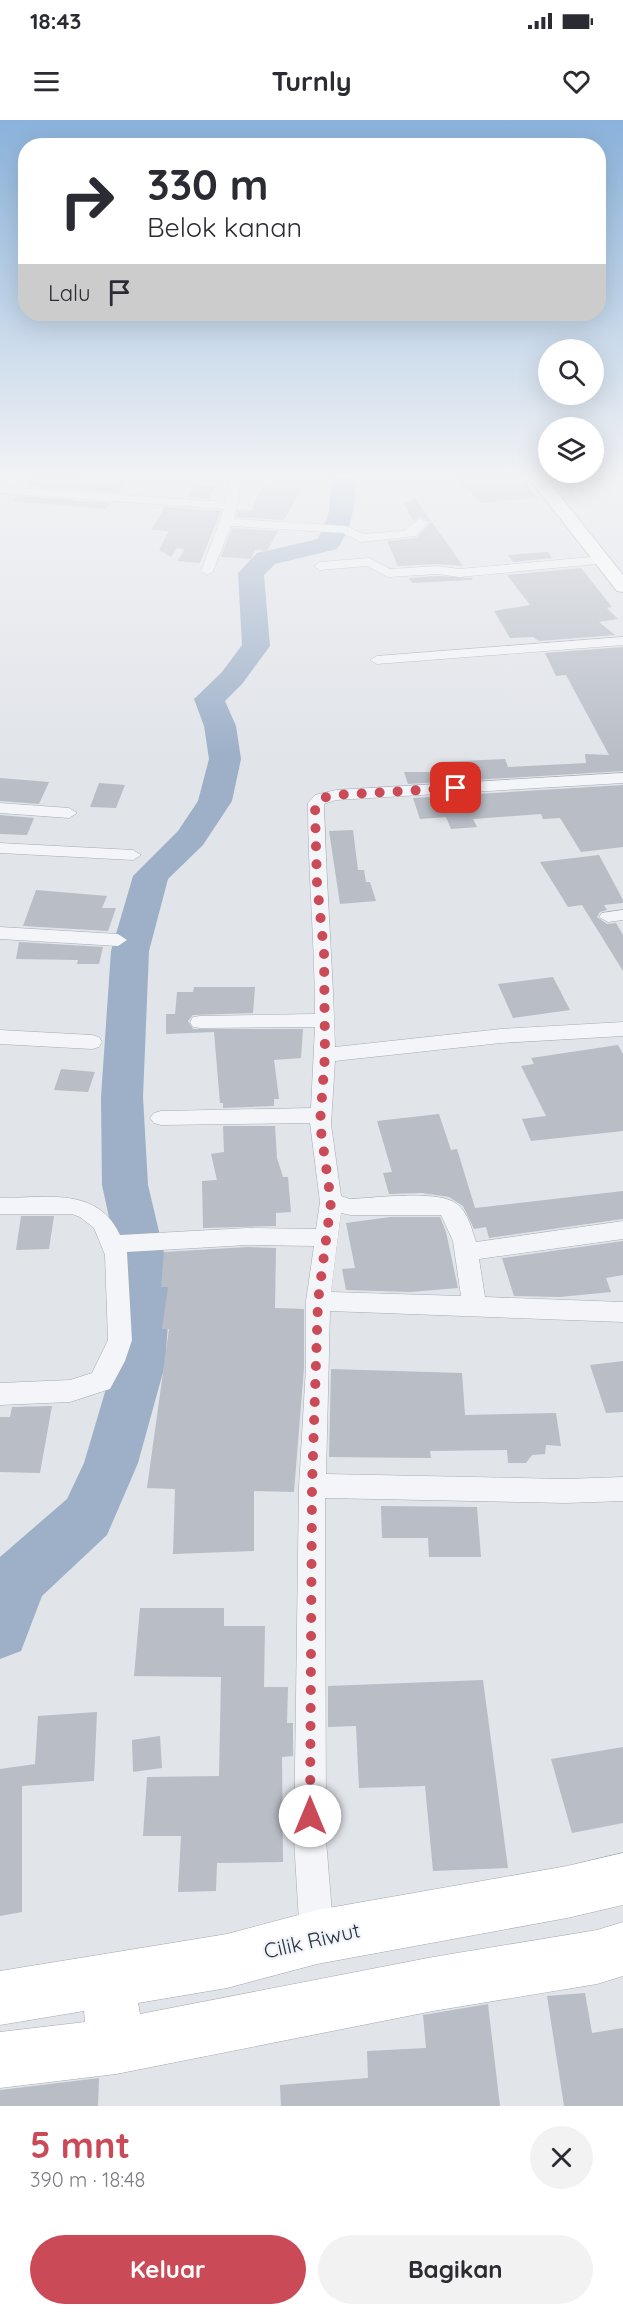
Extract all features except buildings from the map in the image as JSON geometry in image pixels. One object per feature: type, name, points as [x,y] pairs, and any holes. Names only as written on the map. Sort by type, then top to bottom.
[{"type":"main road","name":"Cilik Riwut","points":[[0,1998],[226,1961],[317,1937],[567,1892],[623,1879]]},
{"type":"main road","points":[[0,2060],[116,2046],[433,1984],[597,1957],[623,1949]]},
{"type":"main road","points":[[108,1980],[116,2046]]},
{"type":"street","points":[[382,570],[388,573],[441,570],[459,573],[496,570]]},
{"type":"street","points":[[610,570],[623,586]]},
{"type":"street","points":[[378,660],[623,641]]},
{"type":"street","points":[[317,1937],[310,1840],[312,1486],[318,1301],[331,1202],[320,1114],[325,1055],[325,1020],[324,952],[317,883],[316,803],[321,798],[336,795],[623,778]]},
{"type":"street","points":[[0,808],[69,813]]},
{"type":"street","points":[[0,848],[133,855]]},
{"type":"street","points":[[0,933],[118,939]]},
{"type":"street","points":[[200,1022],[325,1020]]},
{"type":"street","points":[[325,1055],[501,1036],[623,1029]]},
{"type":"street","points":[[0,1037],[92,1042]]},
{"type":"street","points":[[160,1118],[320,1114]]},
{"type":"street","points":[[331,1202],[350,1207],[436,1205],[449,1209],[458,1221],[466,1252],[474,1307]]},
{"type":"street","points":[[0,1206],[72,1206],[88,1211],[104,1223],[121,1244],[120,1340],[113,1361],[101,1381],[70,1391],[0,1394]]},
{"type":"street","points":[[466,1252],[623,1230]]},
{"type":"street","points":[[121,1244],[168,1239],[296,1236],[326,1238]]},
{"type":"street","points":[[318,1301],[623,1312]]},
{"type":"street","points":[[312,1486],[623,1490]]},
{"type":"waterway","points":[[0,1630],[18,1579],[87,1517],[111,1463],[139,1365],[147,1282],[125,1185],[122,1097],[130,951],[151,876],[191,838],[215,801],[225,759],[220,726],[209,699],[232,678],[256,646],[251,573],[254,570]]},
{"type":"route","points":[[310,1816],[312,1486],[318,1367],[318,1301],[331,1202],[320,1124],[325,1055],[324,952],[317,883],[316,803],[321,798],[336,795],[456,788]]}]
